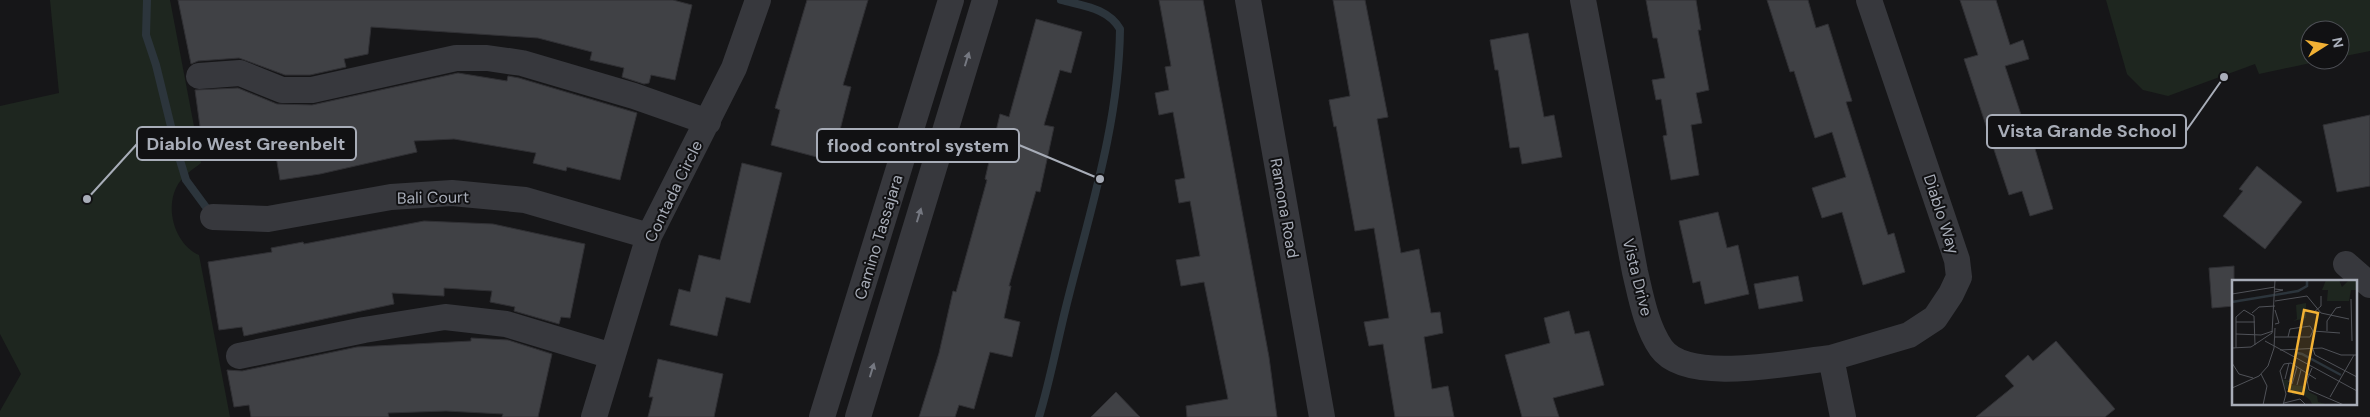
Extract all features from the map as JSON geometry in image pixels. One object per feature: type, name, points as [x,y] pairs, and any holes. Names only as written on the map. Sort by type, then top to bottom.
[{"type":"street","name":"Contada Circle","points":[[594,417],[649,236],[734,68],[758,0]]},
{"type":"street","name":"Camino Tassajara","points":[[822,417],[951,0]]},
{"type":"street","name":"Camino Tassajara","points":[[858,417],[985,0]]},
{"type":"street","name":"Ramona Road","points":[[1248,0],[1322,417]]},
{"type":"street","name":"Vista Drive","points":[[1583,0],[1635,272],[1646,314],[1662,349],[1676,360],[1691,366],[1724,370],[1832,358]]},
{"type":"street","name":"Diablo Way","points":[[1832,358],[1909,335],[1935,318],[1952,294],[1959,277],[1957,260],[1869,0]]},
{"type":"street","points":[[200,76],[240,72],[282,90],[312,90],[456,58],[487,58],[522,63],[634,96],[708,122]]},
{"type":"street","name":"Bali Court","points":[[213,217],[268,219],[391,197],[452,193],[525,200],[649,236]]},
{"type":"street","points":[[2346,264],[2370,285]]},
{"type":"street","points":[[239,356],[364,330],[445,317],[506,324],[612,356]]},
{"type":"street","points":[[1832,358],[1843,417]]},
{"type":"shaded area","points":[[50,0],[170,0],[201,163],[190,171],[178,184],[173,197],[172,217],[184,244],[199,255],[230,417],[0,417],[0,411],[21,374],[0,334],[0,106],[59,93]]},
{"type":"shaded area","points":[[2106,0],[2370,0],[2370,51],[2350,55],[2350,20],[2300,20],[2300,65],[2259,74],[2255,64],[2168,96],[2143,90],[2127,74]]},
{"type":"building","points":[[178,0],[673,0],[692,5],[675,80],[651,75],[649,83],[644,84],[622,77],[624,68],[590,60],[592,52],[538,38],[371,27],[368,54],[344,59],[346,67],[310,75],[285,75],[239,58],[198,61],[191,64]]},
{"type":"building","points":[[807,0],[868,0],[843,85],[851,87],[832,161],[771,145],[780,110],[775,108]]},
{"type":"building","points":[[1159,0],[1203,0],[1269,357],[1277,417],[1187,417],[1186,406],[1228,399],[1204,282],[1181,286],[1176,260],[1200,256],[1190,201],[1179,203],[1175,180],[1185,178],[1173,112],[1159,115],[1155,93],[1169,90],[1165,67],[1171,66]]},
{"type":"building","points":[[1333,0],[1365,0],[1388,117],[1377,119],[1401,253],[1419,249],[1431,313],[1440,312],[1443,333],[1424,337],[1432,389],[1448,386],[1454,417],[1395,417],[1383,344],[1369,346],[1364,322],[1389,318],[1374,228],[1355,231],[1336,126],[1334,127],[1329,100],[1350,96]]},
{"type":"building","points":[[1646,0],[1696,0],[1701,30],[1698,30],[1709,90],[1696,93],[1702,123],[1691,125],[1699,175],[1671,180],[1663,136],[1667,135],[1661,99],[1656,100],[1652,80],[1665,78],[1657,38],[1653,38]]},
{"type":"building","points":[[1767,0],[1808,0],[1816,28],[1828,24],[1852,101],[1846,102],[1888,235],[1894,233],[1905,272],[1863,285],[1842,212],[1822,218],[1812,188],[1846,177],[1832,132],[1815,138],[1794,71],[1790,72]]},
{"type":"building","points":[[1960,0],[1996,0],[2010,45],[2023,40],[2029,59],[2005,66],[2027,133],[2030,132],[2053,209],[2030,216],[2022,191],[2009,195],[1964,59],[1978,55]]},
{"type":"building","points":[[1036,19],[1082,32],[1071,73],[1060,70],[1044,125],[1054,127],[1040,192],[1036,191],[1009,286],[1011,286],[1004,318],[1020,322],[1012,357],[990,352],[974,409],[959,405],[955,417],[919,417],[939,353],[953,291],[956,292],[987,180],[985,179],[1000,114],[1009,117]]},
{"type":"building","points":[[1528,33],[1544,117],[1554,115],[1562,157],[1522,164],[1519,147],[1510,148],[1498,70],[1495,70],[1490,40]]},
{"type":"building","points":[[458,73],[507,81],[508,76],[519,78],[637,113],[620,180],[567,167],[566,171],[533,163],[536,153],[454,139],[414,141],[417,152],[320,174],[280,180],[274,144],[204,156],[195,90],[238,88],[277,104],[312,105]]},
{"type":"building","points":[[2370,115],[2370,186],[2337,192],[2323,125]]},
{"type":"building","points":[[742,163],[782,173],[750,303],[726,297],[717,336],[670,325],[679,289],[690,292],[699,255],[720,260]]},
{"type":"building","points":[[2257,166],[2302,202],[2265,249],[2223,216],[2243,191],[2239,189]]},
{"type":"building","points":[[1718,212],[1727,248],[1738,245],[1749,294],[1705,304],[1700,281],[1693,283],[1679,221]]},
{"type":"building","points":[[424,221],[493,224],[585,244],[570,318],[561,317],[559,324],[514,311],[515,307],[490,302],[492,291],[444,288],[444,296],[392,293],[394,304],[244,336],[242,327],[219,330],[208,262],[272,252],[271,248],[303,242],[304,244]]},
{"type":"building","points":[[2234,266],[2232,306],[2212,308],[2209,268]]},
{"type":"building","points":[[1798,276],[1803,301],[1759,309],[1754,284]]},
{"type":"building","points":[[1569,311],[1575,334],[1589,331],[1604,385],[1553,398],[1559,417],[1522,417],[1505,355],[1550,343],[1544,318]]},
{"type":"building","points":[[471,338],[508,340],[552,354],[538,417],[502,417],[503,414],[446,411],[388,413],[389,417],[251,417],[249,405],[234,407],[227,370],[242,371],[357,347],[471,341]]},
{"type":"building","points":[[2056,341],[2115,409],[2105,417],[1976,417],[2014,386],[2005,376],[2028,355],[2033,361]]},
{"type":"building","points":[[658,359],[723,374],[714,417],[648,417],[653,397],[649,397]]},
{"type":"building","points":[[1116,392],[1140,417],[1091,417]]},
{"type":"waterway","points":[[147,0],[146,35],[156,65],[176,147],[186,180],[211,214]]},
{"type":"waterway","points":[[1039,417],[1109,135],[1118,65],[1120,29],[1109,16],[1102,12],[1061,0]]},
{"type":"place","name":"Vista Grande School","points":[[2224,77]]},
{"type":"place","name":"flood control system","points":[[1100,179]]},
{"type":"place","name":"Diablo West Greenbelt","points":[[87,199]]}]
